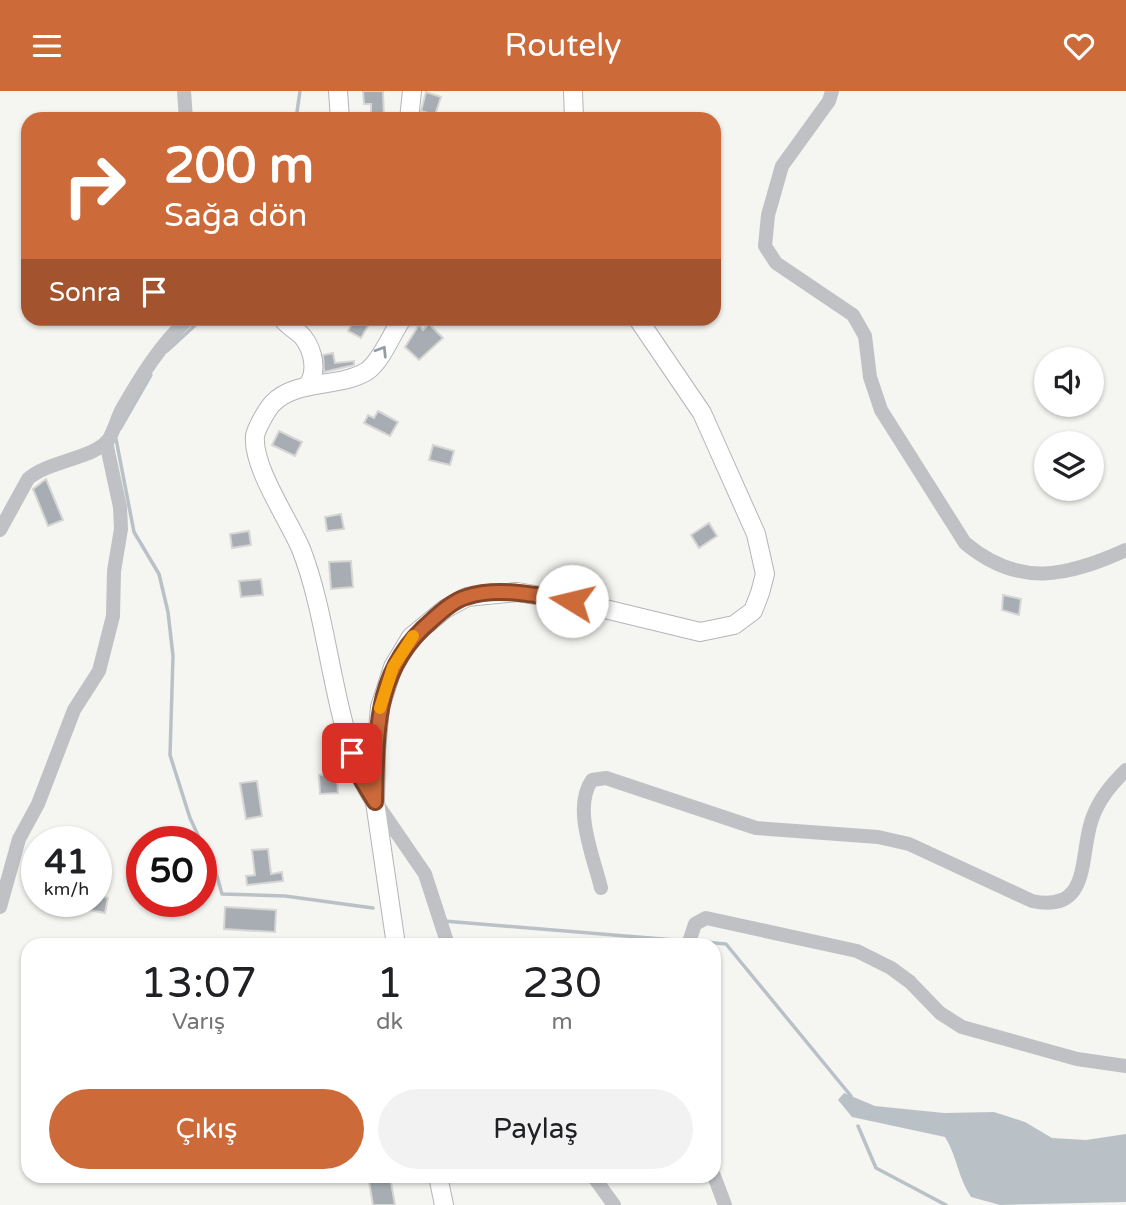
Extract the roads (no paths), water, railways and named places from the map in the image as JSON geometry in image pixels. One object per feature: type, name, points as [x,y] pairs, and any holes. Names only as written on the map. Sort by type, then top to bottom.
[{"type":"main road","points":[[338,91],[340,112]]},
{"type":"main road","points":[[410,112],[412,91]]},
{"type":"main road","points":[[573,91],[574,112]]},
{"type":"main road","points":[[290,326],[303,337],[313,358],[312,379],[308,385]]},
{"type":"main road","points":[[375,802],[361,779],[352,753],[317,594],[300,546],[263,475],[255,436],[273,403],[308,385],[352,379],[370,370],[398,326]]},
{"type":"main road","points":[[395,938],[375,802],[380,707],[393,667],[411,637],[445,608],[467,597],[517,592],[561,599],[700,632],[734,625],[753,611],[765,574],[756,534],[702,413],[643,326]]},
{"type":"main road","points":[[439,1183],[444,1205]]},
{"type":"street","points":[[184,91],[186,112]]},
{"type":"street","points":[[832,91],[829,101],[782,166],[768,215],[765,246],[776,263],[853,314],[864,336],[870,377],[881,410],[965,543],[982,557],[1009,569],[1057,575],[1126,550]]},
{"type":"street","points":[[0,530],[28,479],[35,472],[73,460],[106,442],[142,373],[181,326]]},
{"type":"street","points":[[0,907],[19,839],[38,804],[75,710],[99,671],[113,616],[114,571],[121,529],[120,507],[106,442]]},
{"type":"street","points":[[601,888],[584,812],[584,791],[592,780],[606,778],[756,828],[878,837],[909,844],[1032,901],[1046,904],[1063,900],[1074,891],[1082,876],[1091,823],[1100,800],[1126,770]]},
{"type":"street","points":[[375,802],[425,874],[446,938]]},
{"type":"street","points":[[690,938],[698,921],[706,918],[857,951],[900,975],[940,1013],[962,1027],[1077,1059],[1126,1066]]},
{"type":"street","points":[[598,1183],[614,1205]]},
{"type":"street","points":[[717,1183],[725,1205]]},
{"type":"waterway","points":[[297,112],[300,91]]},
{"type":"waterway","points":[[167,351],[194,326]]},
{"type":"waterway","points":[[120,429],[151,375]]},
{"type":"waterway","points":[[116,439],[134,532],[159,574],[168,612],[173,656],[170,755],[190,818],[217,876],[222,894],[285,896],[373,908]]},
{"type":"waterway","points":[[444,921],[650,938]]},
{"type":"waterway","points":[[721,944],[726,944],[851,1096]]},
{"type":"waterway","points":[[858,1126],[876,1168],[946,1205]]}]
